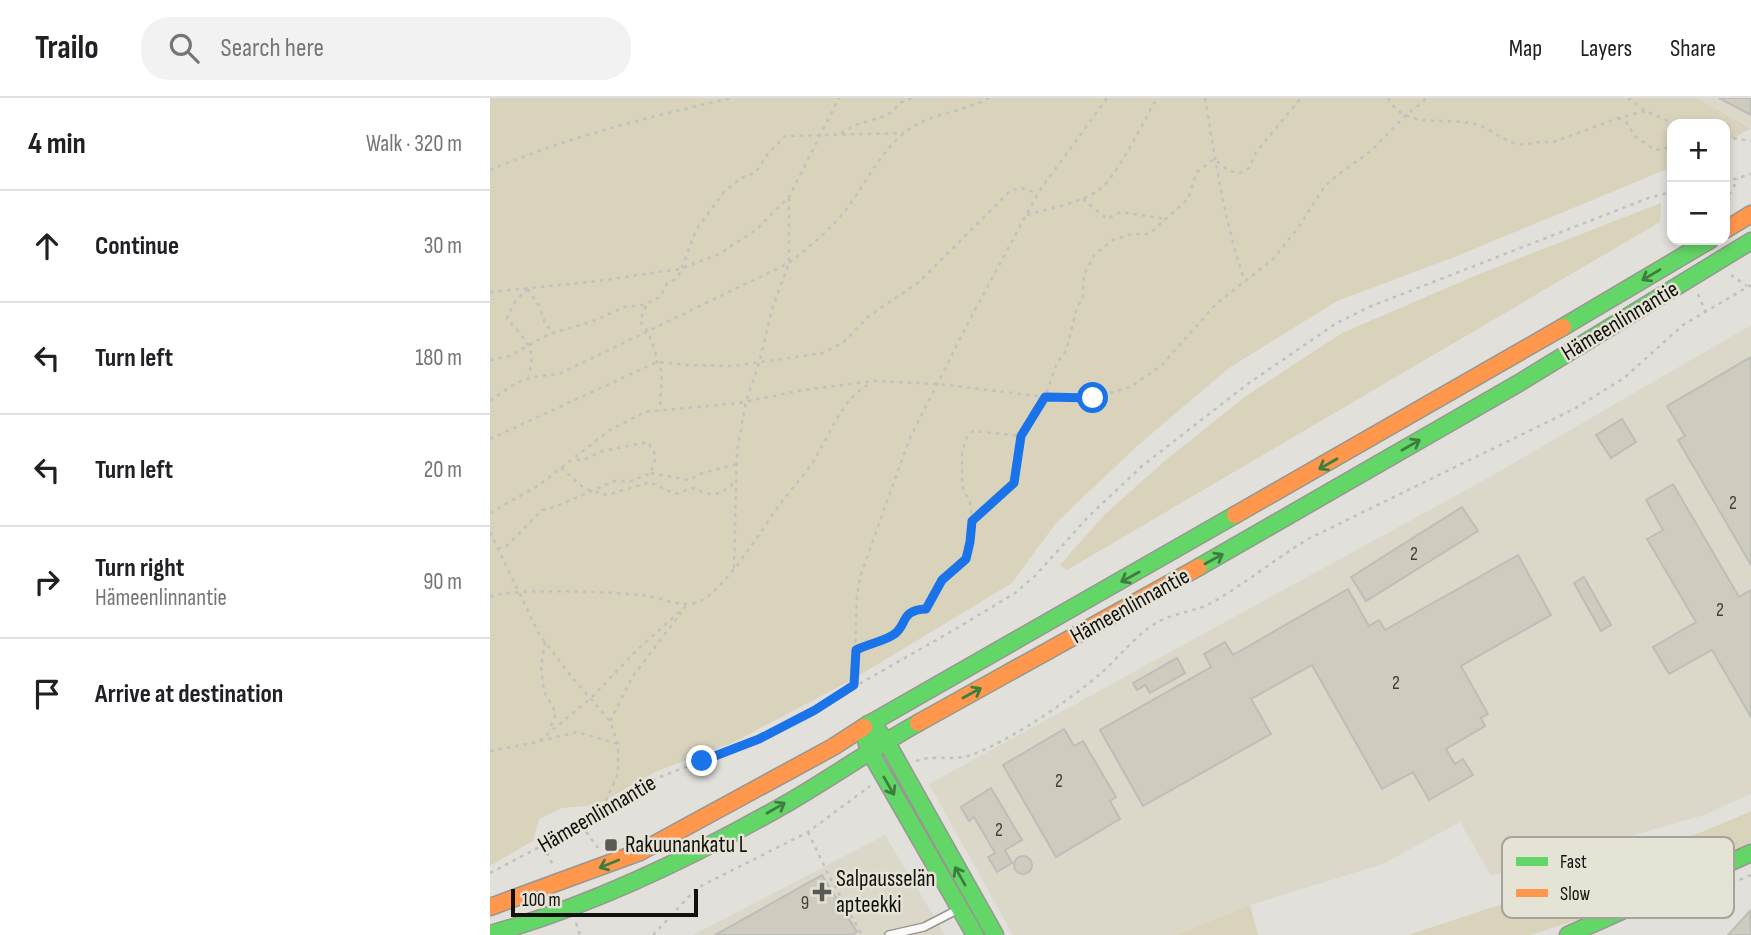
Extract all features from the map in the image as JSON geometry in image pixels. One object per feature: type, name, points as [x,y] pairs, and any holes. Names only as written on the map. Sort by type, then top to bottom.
[{"type":"main road","points":[[1730,227],[1751,214]]},
{"type":"main road","name":"Hämeenlinnantie","points":[[490,933],[578,904],[653,872],[739,830],[886,741],[1224,553],[1507,389],[1751,241]]},
{"type":"main road","name":"Hämeenlinnantie","points":[[490,907],[640,852],[834,747],[868,724],[1505,362],[1702,245]]},
{"type":"main road","points":[[975,935],[966,904],[900,767],[886,741],[876,728],[868,724],[864,734],[865,741],[884,776],[966,904],[995,935]]},
{"type":"main road","points":[[1734,861],[1751,853]]},
{"type":"main road","points":[[1568,935],[1606,918]]},
{"type":"lane","points":[[890,935],[924,927],[966,904]]},
{"type":"path","points":[[490,170],[532,152],[731,98]]},
{"type":"path","points":[[490,292],[680,268],[719,254],[757,229],[789,197],[839,98]]},
{"type":"path","points":[[838,135],[858,124],[885,116],[900,103],[912,98]]},
{"type":"path","points":[[490,401],[528,376],[559,374],[789,263],[821,237],[848,208],[879,157],[904,132],[923,120],[989,98]]},
{"type":"path","points":[[854,685],[857,594],[861,574],[909,440],[1038,193],[1107,98]]},
{"type":"path","points":[[1026,216],[1083,199],[1101,188],[1124,158],[1157,98]]},
{"type":"path","points":[[1214,159],[1229,171],[1240,173],[1249,168],[1256,152],[1301,98]]},
{"type":"path","points":[[1388,98],[1393,108],[1404,117],[1479,125],[1505,140],[1521,145],[1545,141],[1551,143],[1618,118],[1646,111]]},
{"type":"path","points":[[490,513],[539,485],[610,429],[645,412],[746,402],[803,390],[874,381],[939,384],[1045,397],[1093,398],[1130,387],[1161,366],[1216,304],[1272,260],[1286,245],[1324,187],[1372,150],[1427,98]]},
{"type":"path","points":[[1628,98],[1646,111],[1667,120]]},
{"type":"path","points":[[1205,99],[1229,234],[1245,280]]},
{"type":"path","points":[[1618,118],[1627,123],[1635,136],[1655,150],[1667,148]]},
{"type":"path","points":[[490,360],[510,356],[555,332],[591,322],[624,307],[647,304],[660,298],[667,283],[677,277],[696,230],[724,192],[741,178],[755,173],[785,136],[904,132]]},
{"type":"path","points":[[1732,139],[1751,141]]},
{"type":"path","points":[[972,521],[1014,483],[1021,436],[1045,397],[1057,363],[1066,351],[1076,311],[1083,296],[1084,275],[1094,255],[1113,240],[1132,233],[1149,234],[1188,199],[1197,172],[1214,159]]},
{"type":"path","points":[[1730,181],[1751,174]]},
{"type":"path","points":[[1730,193],[1738,179]]},
{"type":"path","points":[[490,439],[657,362],[733,366],[823,353],[844,342],[869,316],[919,282],[1011,190],[1021,188],[1038,193]]},
{"type":"path","name":"Hämeenlinnantie","points":[[490,873],[581,825],[647,782],[759,739],[815,710],[1015,593],[1035,576],[1088,517],[1142,466],[1249,383],[1335,324],[1369,307],[1488,260],[1667,193]]},
{"type":"path","points":[[734,568],[737,464],[746,402],[772,309],[789,263],[789,197]]},
{"type":"path","points":[[1083,199],[1107,219],[1121,212],[1166,219]]},
{"type":"path","points":[[900,767],[922,758],[957,759],[974,754],[1034,722],[1098,676],[1155,624],[1180,612],[1209,604],[1310,538],[1574,410],[1625,378],[1683,325],[1749,286],[1732,274]]},
{"type":"path","points":[[528,289],[539,306],[546,327],[555,332]]},
{"type":"path","points":[[528,289],[516,300],[507,318],[533,351],[533,364],[528,376]]},
{"type":"path","points":[[1698,294],[1705,311]]},
{"type":"path","points":[[647,304],[640,321],[648,332],[662,372],[660,411]]},
{"type":"path","points":[[490,597],[519,591],[646,596],[687,605],[699,602],[711,594],[734,568],[813,461],[834,421],[862,388],[874,381]]},
{"type":"path","points":[[856,650],[894,635],[905,617],[917,610],[926,609],[942,580],[966,559],[972,521],[970,503],[962,486],[962,453],[966,439],[973,431],[1021,436]]},
{"type":"path","points":[[571,460],[585,459],[603,451],[648,442],[656,456],[651,473]]},
{"type":"path","points":[[498,549],[508,545],[542,510],[614,481],[631,481],[651,473],[688,480],[737,464]]},
{"type":"path","points":[[561,468],[585,489],[607,495],[650,482],[675,494],[694,488],[710,495],[723,492],[736,481]]},
{"type":"path","points":[[490,532],[545,641],[610,721],[618,744],[618,774],[602,810]]},
{"type":"path","points":[[538,742],[591,698],[637,650],[687,605]]},
{"type":"path","points":[[610,721],[633,676],[687,605]]},
{"type":"path","points":[[545,641],[541,667],[544,691],[556,713],[547,734]]},
{"type":"path","points":[[490,751],[577,732],[618,744]]},
{"type":"path","points":[[657,934],[697,888],[808,832],[884,776]]},
{"type":"path","points":[[581,825],[598,849]]},
{"type":"path","points":[[808,832],[862,935]]},
{"type":"path","points":[[544,845],[557,874]]},
{"type":"path","points":[[1734,882],[1751,875]]},
{"type":"path","points":[[574,920],[580,935]]},
{"type":"shaded area","points":[[490,98],[1697,98],[1751,128],[1730,140],[1730,119],[1667,119],[1667,169],[1457,256],[1337,301],[1229,368],[1136,447],[1056,523],[1012,583],[850,681],[732,743],[655,772],[597,805],[562,808],[539,819],[533,841],[490,866]]},
{"type":"shaded area","points":[[1697,98],[1751,98],[1751,127]]},
{"type":"shaded area","points":[[1661,203],[1660,222],[1067,570],[1060,565],[1105,514],[1167,459],[1246,396],[1342,333],[1484,272]]},
{"type":"shaded area","points":[[1751,325],[1751,794],[1704,815],[1627,837],[1502,837],[1502,873],[1491,876],[1460,822],[1383,864],[1250,905],[1176,935],[1013,935],[929,784],[1488,478]]},
{"type":"shaded area","points":[[1751,811],[1751,844],[1734,852],[1734,837],[1688,837]]},
{"type":"shaded area","points":[[885,835],[945,935],[693,935]]},
{"type":"shaded area","points":[[1502,904],[1502,918],[1583,918],[1530,935],[1408,935]]},
{"type":"shaded area","points":[[1250,905],[1258,935],[1176,935]]},
{"type":"building","points":[[1719,98],[1751,98],[1751,115]]},
{"type":"building","points":[[1751,357],[1751,565],[1678,440],[1685,436],[1667,406]]},
{"type":"building","points":[[1622,419],[1636,442],[1611,458],[1596,435]]},
{"type":"building","points":[[1673,484],[1739,597],[1751,590],[1751,717],[1712,650],[1669,674],[1653,647],[1696,622],[1647,539],[1663,530],[1646,500]]},
{"type":"building","points":[[1462,507],[1478,531],[1366,601],[1351,577]]},
{"type":"building","points":[[1518,555],[1551,615],[1461,666],[1488,714],[1481,718],[1485,726],[1446,749],[1455,764],[1463,759],[1473,775],[1429,800],[1413,772],[1382,789],[1312,665],[1251,699],[1271,734],[1143,806],[1100,730],[1211,667],[1204,654],[1225,642],[1233,655],[1348,589],[1369,626],[1379,620],[1385,630]]},
{"type":"building","points":[[1584,577],[1611,625],[1601,631],[1574,583]]},
{"type":"building","points":[[1177,658],[1185,673],[1150,693],[1145,685],[1137,690],[1133,683]]},
{"type":"building","points":[[1064,729],[1074,746],[1083,741],[1116,797],[1110,801],[1120,819],[1056,857],[1003,765]]},
{"type":"building","points":[[991,788],[1022,840],[1005,850],[1012,863],[997,872],[988,857],[995,853],[974,817],[969,821],[961,807]]},
{"type":"building","points":[[1023,856],[1029,859],[1032,865],[1029,871],[1023,874],[1017,871],[1014,865],[1017,859]]},
{"type":"building","points":[[822,875],[857,932],[852,935],[715,935]]},
{"type":"building","points":[[1750,911],[1751,935],[1728,935]]},
{"type":"traffic: fast","points":[[1199,567],[1519,383],[1751,241]]},
{"type":"traffic: fast","points":[[1563,327],[1702,245]]},
{"type":"traffic: fast","points":[[864,727],[1235,515]]},
{"type":"traffic: fast","points":[[490,934],[568,909],[682,859],[791,801],[918,723]]},
{"type":"traffic: fast","points":[[975,935],[870,752],[865,738],[868,724],[876,728],[886,741],[995,935]]},
{"type":"traffic: fast","points":[[1734,861],[1751,853]]},
{"type":"traffic: fast","points":[[1568,935],[1606,918]]},
{"type":"traffic: slow","points":[[1730,227],[1751,214]]},
{"type":"traffic: slow","points":[[1235,515],[1563,327]]},
{"type":"traffic: slow","points":[[918,723],[1199,567]]},
{"type":"traffic: slow","points":[[490,907],[640,852],[833,747],[864,727]]},
{"type":"place","name":"Rakuunankatu L","points":[[611,845]]},
{"type":"place","name":"Salpausselän apteekki","points":[[822,892]]},
{"type":"route","points":[[702,761],[789,724],[854,685],[856,650],[894,635],[905,617],[917,610],[926,609],[942,580],[966,559],[972,521],[1014,483],[1021,436],[1045,397],[1093,398]]}]
